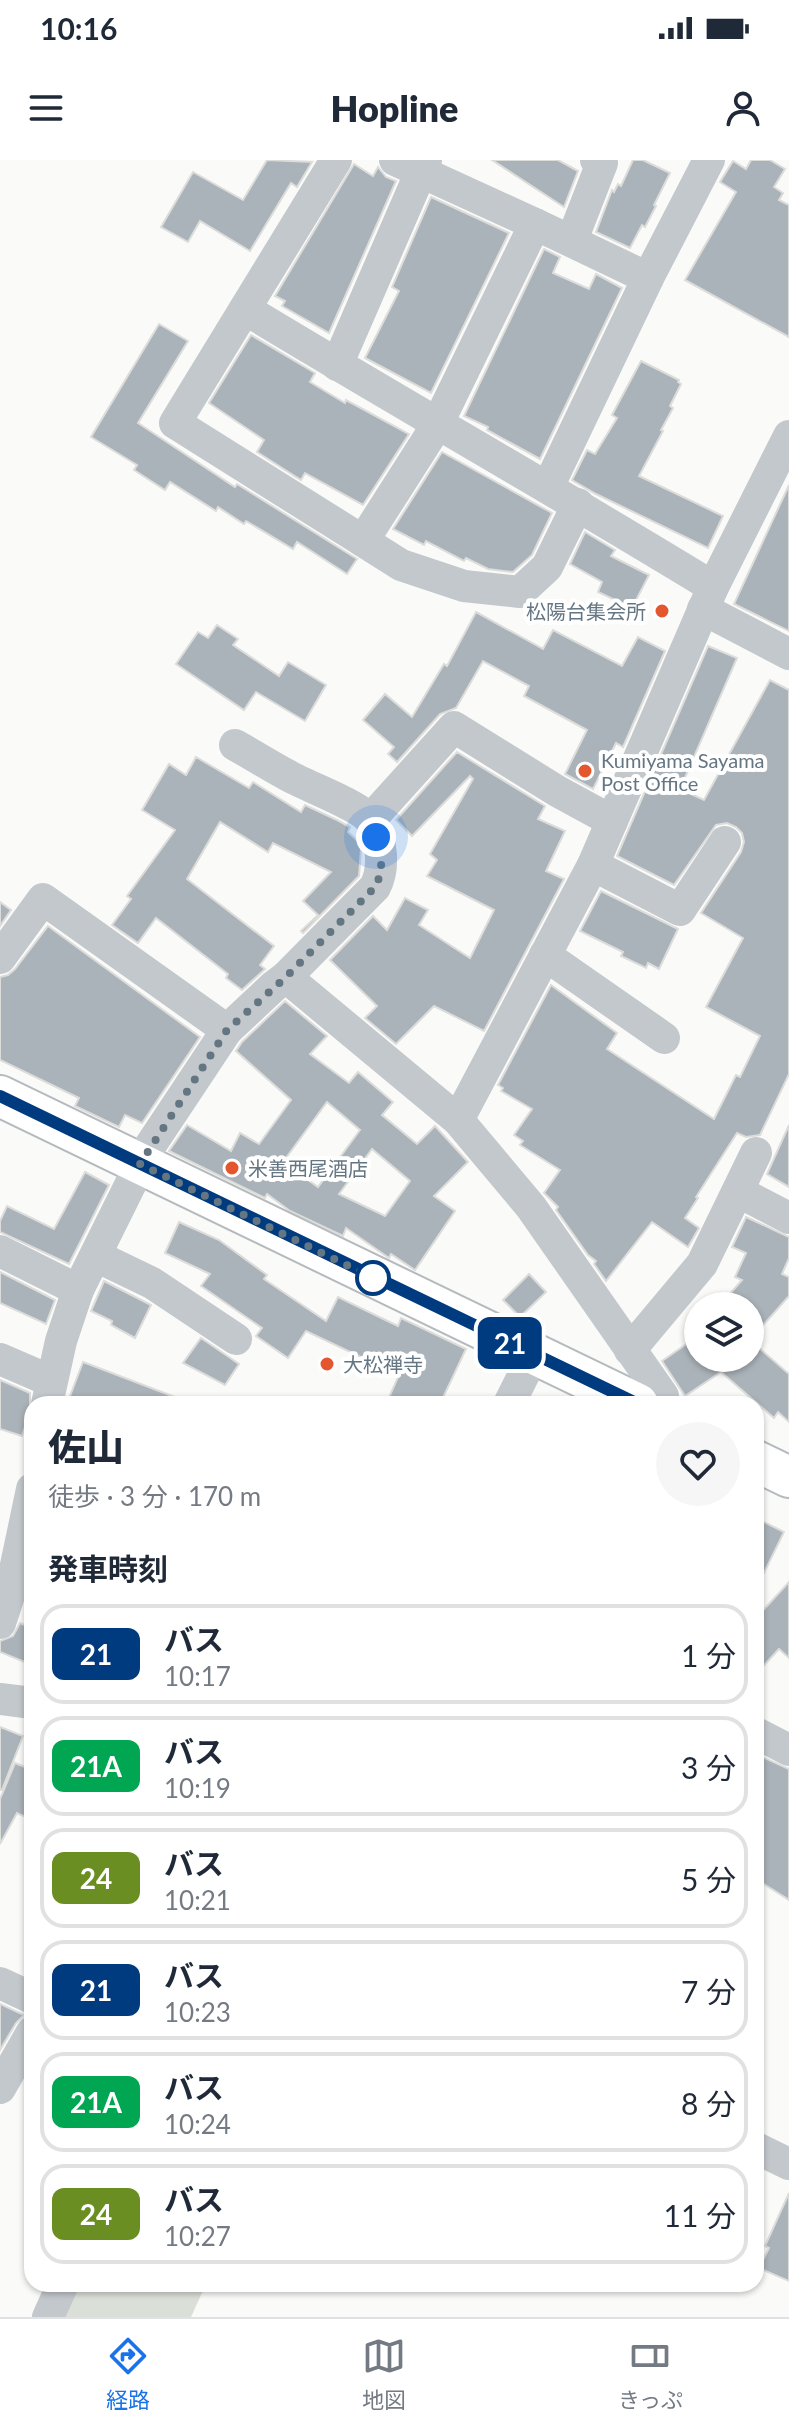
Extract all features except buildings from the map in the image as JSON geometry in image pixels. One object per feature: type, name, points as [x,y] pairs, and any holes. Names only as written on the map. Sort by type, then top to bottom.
[{"type":"main road","points":[[0,1096],[621,1396]]},
{"type":"main road","points":[[764,1465],[789,1477]]},
{"type":"street","points":[[336,160],[175,423],[401,565],[464,586],[520,592],[547,567],[578,504]]},
{"type":"street","points":[[572,240],[602,163],[596,160]]},
{"type":"street","points":[[548,487],[648,278],[709,160]]},
{"type":"street","points":[[337,365],[414,164],[648,278]]},
{"type":"street","points":[[363,541],[437,425],[535,224]]},
{"type":"street","points":[[245,309],[437,425],[578,504],[789,654]]},
{"type":"street","points":[[458,1120],[593,865],[708,598],[789,436]]},
{"type":"street","points":[[370,820],[454,727],[612,821]]},
{"type":"street","points":[[0,1359],[49,1392],[78,1290],[140,1164],[227,1030],[286,977],[375,887],[381,875],[381,855],[370,820],[357,809],[290,777],[235,745]]},
{"type":"street","points":[[593,865],[680,910],[725,842]]},
{"type":"street","points":[[0,958],[43,899],[227,1030]]},
{"type":"street","points":[[545,955],[664,1038]]},
{"type":"street","points":[[286,977],[458,1120],[531,1207],[663,1396]]},
{"type":"street","points":[[630,1350],[702,1264],[756,1153]]},
{"type":"street","points":[[739,1192],[789,1218]]},
{"type":"street","points":[[0,1251],[78,1290]]},
{"type":"street","points":[[96,1256],[152,1283],[236,1339]]},
{"type":"street","points":[[513,1396],[534,1354]]},
{"type":"street","points":[[0,1623],[11,1589],[24,1527]]},
{"type":"street","points":[[0,1699],[24,1702]]},
{"type":"street","points":[[764,1737],[789,1750]]},
{"type":"street","points":[[0,1983],[24,1994]]},
{"type":"street","points":[[0,2088],[24,2046]]},
{"type":"street","points":[[764,2152],[789,2164]]},
{"type":"street","points":[[48,2317],[59,2292]]},
{"type":"shaded area","points":[[70,2292],[202,2292],[191,2317],[59,2317]]},
{"type":"bus line","name":"21","points":[[0,1096],[621,1396]]},
{"type":"place","name":"松陽台集会所","points":[[662,611]]},
{"type":"place","name":"Kumiyama Sayama Post Office","points":[[585,771]]},
{"type":"place","name":"米善西尾酒店","points":[[232,1168]]},
{"type":"place","name":"大松禅寺","points":[[327,1364]]},
{"type":"route","points":[[373,1278],[140,1164],[227,1030],[286,977],[375,887],[381,875],[381,855],[376,837]]}]
